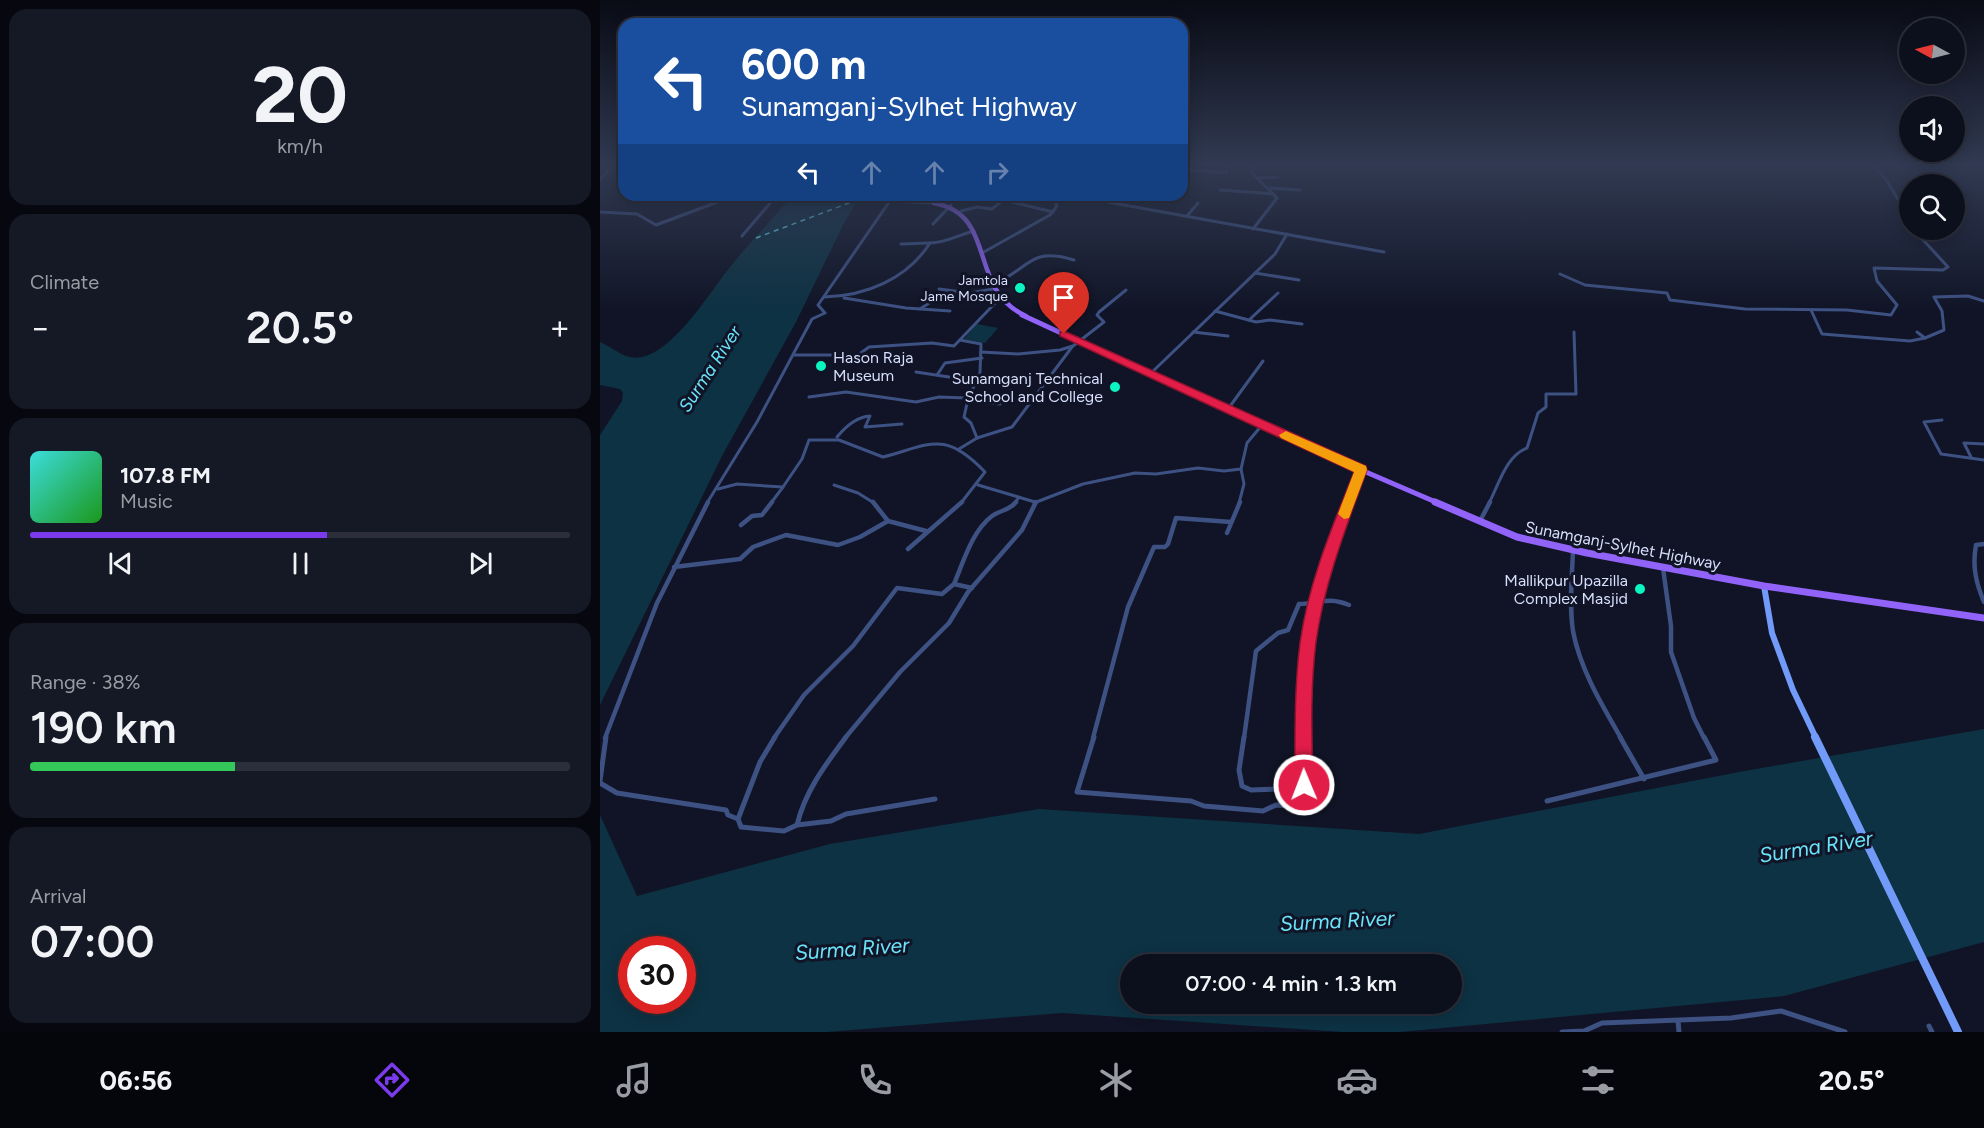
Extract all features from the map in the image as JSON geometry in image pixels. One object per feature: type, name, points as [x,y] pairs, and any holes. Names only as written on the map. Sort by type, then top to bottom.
[{"type":"main road","name":"Sunamganj-Sylhet Highway","points":[[963,214],[974,231],[992,287],[1000,298],[1019,313],[1361,470],[1517,537],[1573,551],[1764,586],[1984,618]]},
{"type":"main road","points":[[1764,586],[1772,633],[1793,690],[1958,1032]]},
{"type":"street","points":[[637,214],[656,225],[685,214]]},
{"type":"street","points":[[742,236],[761,214]]},
{"type":"street","points":[[738,819],[728,815],[726,810],[617,793],[600,782],[603,744],[657,603],[696,522],[717,489],[812,319],[825,313],[818,305],[881,214]]},
{"type":"street","points":[[933,224],[942,214]]},
{"type":"street","points":[[982,253],[1020,234],[1050,214]]},
{"type":"street","points":[[1171,214],[1384,252]]},
{"type":"street","points":[[1253,229],[1264,214]]},
{"type":"street","points":[[901,244],[945,243],[954,236],[974,231]]},
{"type":"street","points":[[1150,374],[1275,254],[1287,234]]},
{"type":"street","points":[[1560,273],[1585,285],[1667,293],[1670,300],[1680,302],[1745,309],[1891,315],[1897,305],[1876,281],[1874,268],[1943,270],[1948,267],[1923,240]]},
{"type":"street","points":[[841,297],[864,292],[913,267],[930,243]]},
{"type":"street","points":[[939,289],[970,293],[992,287],[1043,255],[1053,254],[1074,260]]},
{"type":"street","points":[[1255,273],[1299,280]]},
{"type":"street","points":[[959,449],[976,438],[1012,427],[1073,346],[1104,322],[1097,315],[1099,312],[1126,290]]},
{"type":"street","points":[[920,309],[947,291]]},
{"type":"street","points":[[1249,320],[1278,293]]},
{"type":"street","points":[[1811,310],[1822,334],[1910,341],[1944,330],[1942,311],[1934,297],[1968,296],[1984,301]]},
{"type":"street","points":[[824,297],[841,297],[920,309],[950,311]]},
{"type":"street","points":[[793,355],[858,355],[869,347],[880,346],[933,344],[954,346],[1000,298]]},
{"type":"street","points":[[1215,311],[1249,320],[1302,324]]},
{"type":"street","points":[[1192,332],[1228,336]]},
{"type":"street","points":[[1480,522],[1510,461],[1517,452],[1527,448],[1538,413],[1546,407],[1546,394],[1576,394],[1574,332]]},
{"type":"street","points":[[1917,332],[1924,338]]},
{"type":"street","points":[[960,340],[981,344],[982,358],[979,377],[967,399],[964,417],[971,423],[976,438]]},
{"type":"street","points":[[981,352],[1026,353],[1073,346]]},
{"type":"street","points":[[937,375],[945,363],[982,358]]},
{"type":"street","points":[[1228,409],[1263,361]]},
{"type":"street","points":[[916,372],[949,376]]},
{"type":"street","points":[[808,397],[846,393],[916,402],[939,397],[1000,404]]},
{"type":"street","points":[[837,437],[865,416],[870,416],[865,427],[902,424]]},
{"type":"street","points":[[1942,420],[1924,422],[1941,454],[1984,460]]},
{"type":"street","points":[[1227,533],[1244,488],[1245,478],[1241,469],[1247,443],[1263,424]]},
{"type":"street","points":[[741,525],[752,516],[762,515],[802,459],[809,440],[837,437],[884,457],[918,444],[935,443],[959,449],[985,471],[978,485],[969,498],[908,549]]},
{"type":"street","points":[[1971,458],[1964,443],[1984,444]]},
{"type":"street","points":[[797,825],[797,817],[804,801],[834,754],[914,657],[950,623],[972,588],[1031,518],[1032,506],[1035,502],[1083,484],[1130,474],[1156,474],[1198,468],[1224,471],[1241,469]]},
{"type":"street","points":[[1231,522],[1176,518],[1168,544],[1165,547],[1154,547],[1146,558],[1126,615],[1101,714],[1080,774],[1077,792],[1191,801],[1204,806],[1263,811],[1276,805],[1305,806],[1303,722],[1308,641],[1330,551],[1361,470]]},
{"type":"street","points":[[717,489],[737,484],[783,487]]},
{"type":"street","points":[[834,485],[864,494],[882,509],[888,520],[927,531]]},
{"type":"street","points":[[978,485],[1035,502]]},
{"type":"street","points":[[935,799],[846,814],[831,821],[797,825],[784,831],[741,827],[738,819],[760,762],[778,732],[804,695],[853,646],[897,588],[942,594],[954,584],[963,560],[987,520],[994,514],[1006,512],[1014,507],[1019,497]]},
{"type":"street","points":[[674,567],[740,559],[753,548],[786,535],[838,545],[860,537],[888,520]]},
{"type":"street","points":[[1984,544],[1976,545],[1972,560],[1974,578],[1984,602]]},
{"type":"street","points":[[1573,551],[1572,600],[1575,641],[1587,673],[1644,779]]},
{"type":"street","points":[[1547,801],[1716,760],[1694,718],[1671,652],[1671,626],[1663,567]]},
{"type":"street","points":[[954,584],[972,588]]},
{"type":"street","points":[[1285,805],[1284,797],[1279,789],[1251,790],[1242,786],[1239,770],[1240,750],[1256,651],[1278,633],[1288,630],[1299,604],[1311,604],[1317,599],[1327,599],[1349,605]]},
{"type":"street","points":[[1563,1032],[1584,1030],[1602,1023],[1678,1021],[1781,1011],[1845,1032]]},
{"type":"street","points":[[1678,1021],[1679,1032]]},
{"type":"water","name":"Surma River","points":[[776,214],[849,214],[796,322],[722,456],[600,705],[600,435],[622,401],[623,393],[620,389],[600,385],[600,342],[625,356],[636,358],[653,353],[665,345],[687,323],[740,255]]},
{"type":"water","points":[[977,324],[998,328],[985,343],[964,339]]},
{"type":"water","name":"Surma River","points":[[1984,729],[1984,942],[1784,996],[1400,1032],[1342,1032],[1062,1013],[827,1032],[600,1032],[600,815],[637,896],[830,844],[1039,809],[1419,834],[1739,772]]},
{"type":"ferry route","points":[[756,238],[819,214]]},
{"type":"slow traffic","points":[[1286,435],[1361,470],[1344,514]]},
{"type":"place","name":"Jamtola Jame Mosque","points":[[1020,288]]},
{"type":"place","name":"Hason Raja Museum","points":[[821,366]]},
{"type":"place","name":"Sunamganj Technical School and College","points":[[1115,387]]},
{"type":"place","name":"Mallikpur Upazilla Complex Masjid","points":[[1640,589]]},
{"type":"route","points":[[1064,334],[1361,470],[1351,491],[1330,551],[1308,641],[1303,722],[1304,785]]}]
